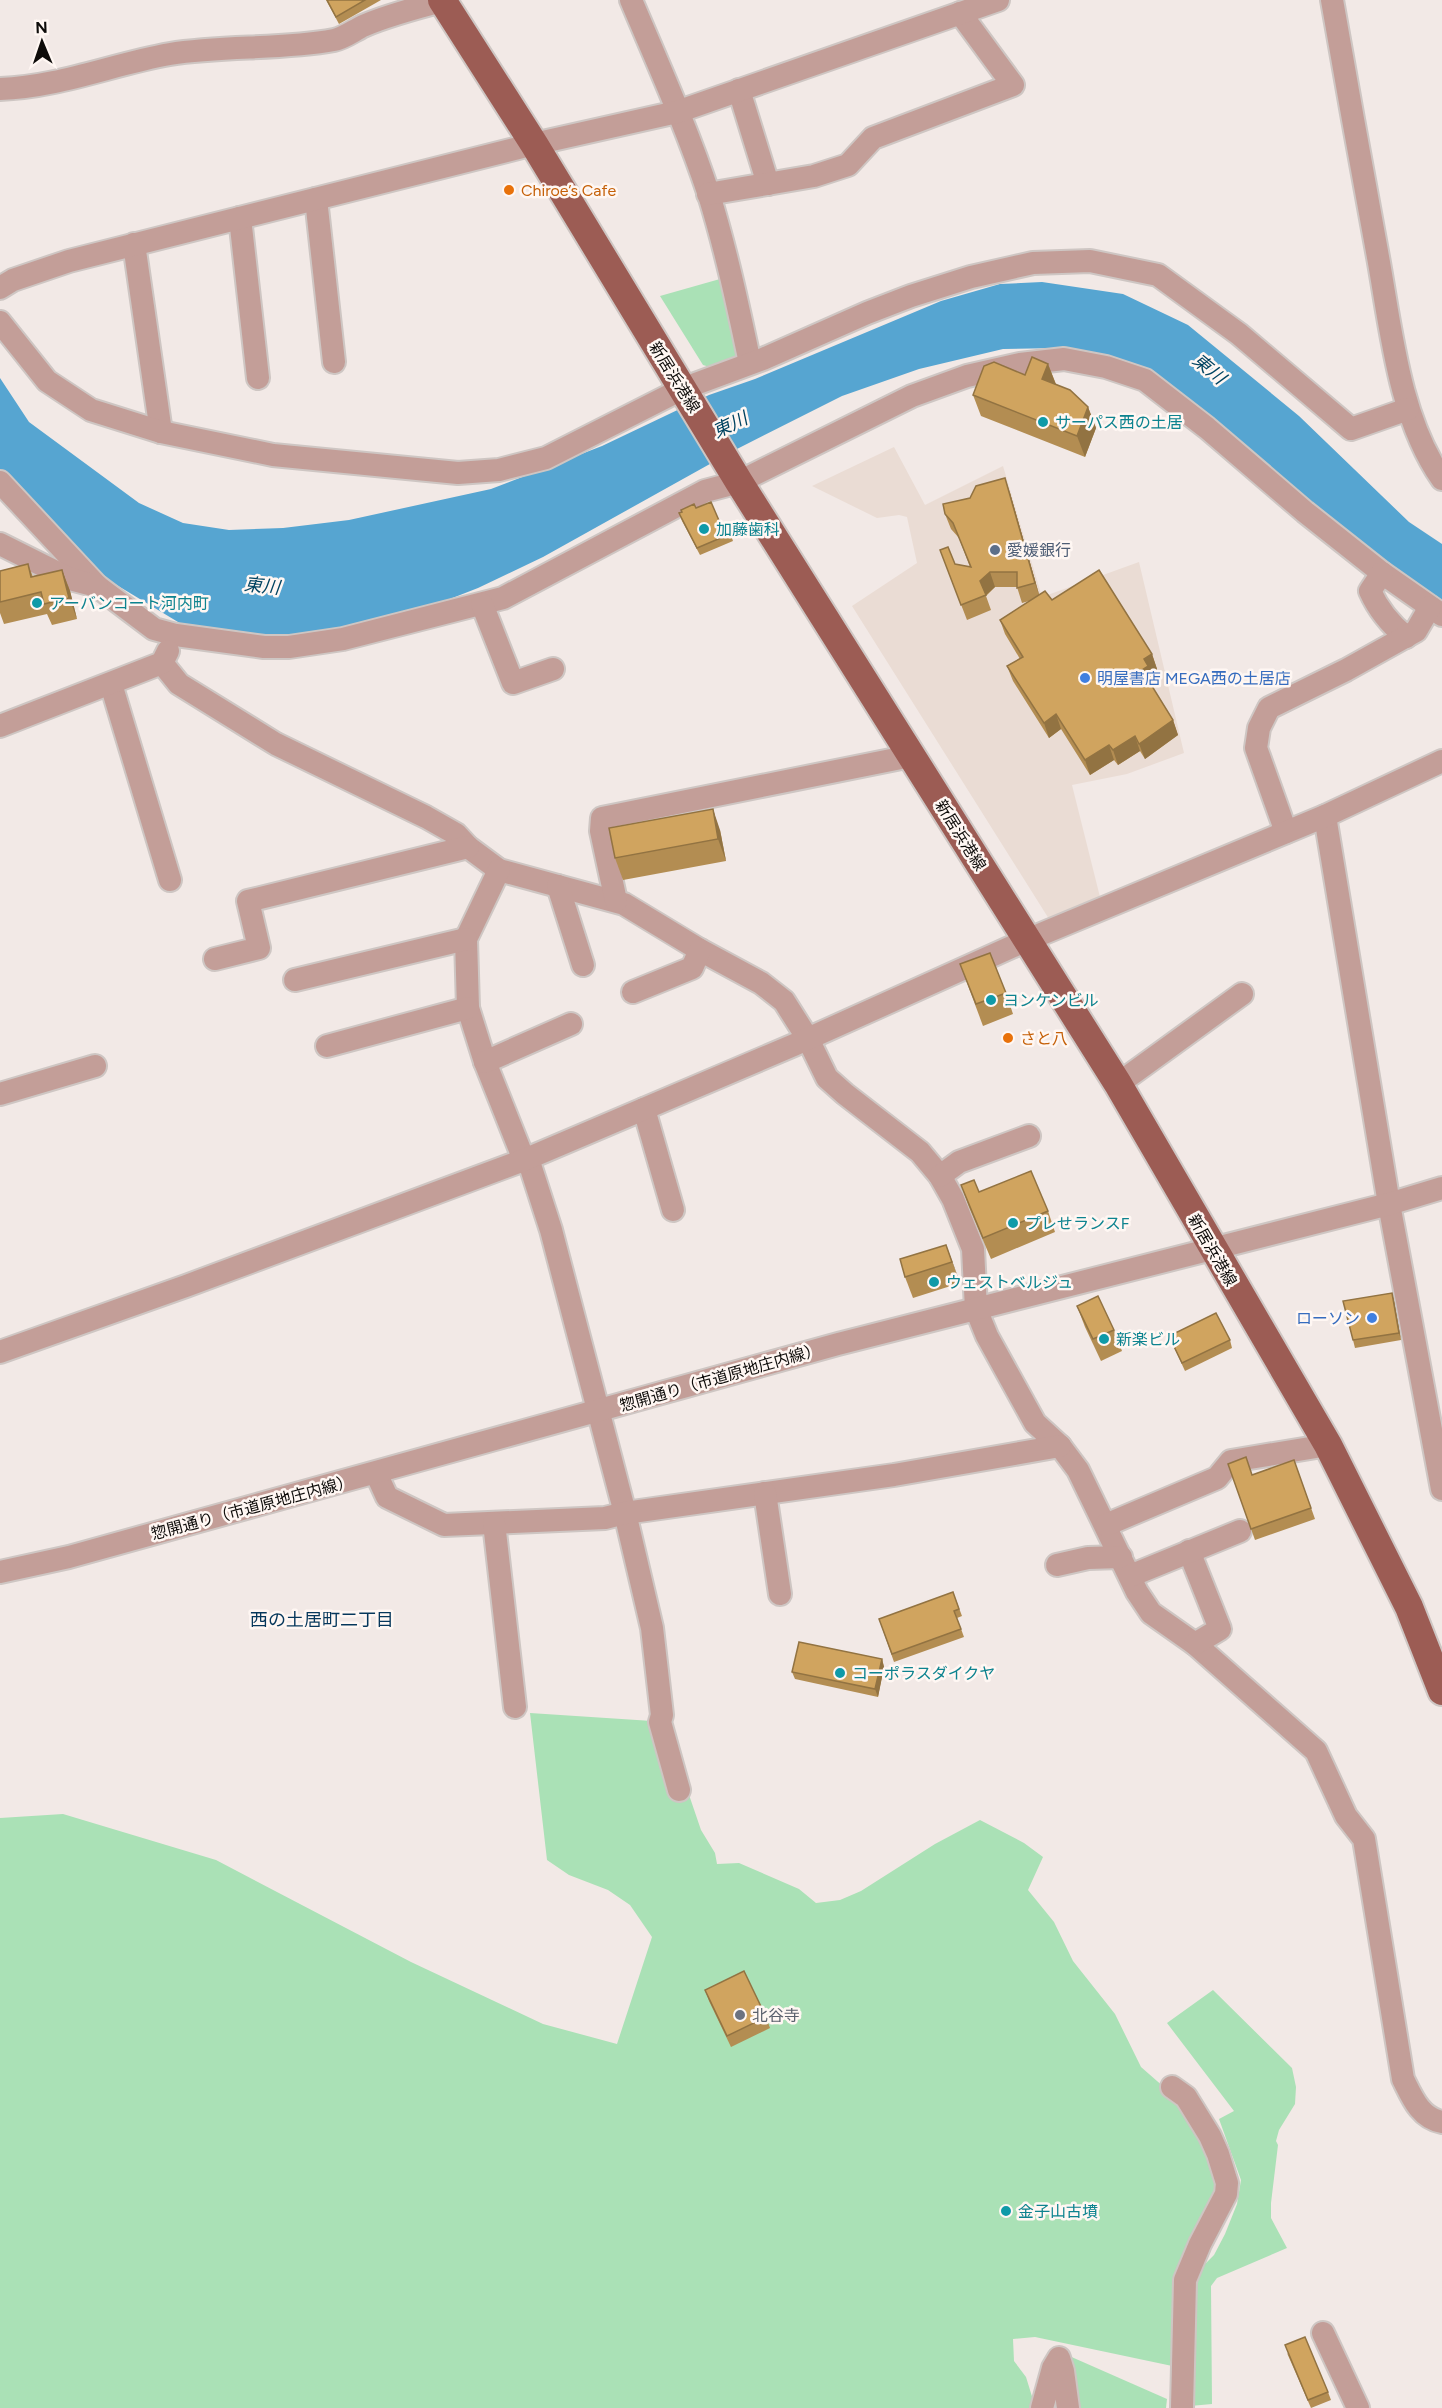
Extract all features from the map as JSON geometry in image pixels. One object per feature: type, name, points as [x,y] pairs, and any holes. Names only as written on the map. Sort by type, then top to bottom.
[{"type":"main road","name":"新居浜港線","points":[[444,0],[737,478],[1118,1084],[1328,1445],[1409,1607],[1442,1691]]},
{"type":"street","points":[[0,89],[25,88],[58,82],[170,54],[336,40],[364,26],[444,0]]},
{"type":"street","points":[[631,0],[708,194],[731,274],[750,363]]},
{"type":"street","points":[[0,288],[13,280],[69,261],[134,244],[534,144],[677,112],[998,0]]},
{"type":"street","points":[[1332,0],[1408,410],[1432,466],[1442,479]]},
{"type":"street","points":[[708,194],[814,176],[848,165],[873,138],[1013,85],[960,14]]},
{"type":"street","points":[[739,90],[768,183]]},
{"type":"street","points":[[316,199],[334,362]]},
{"type":"street","points":[[240,218],[258,378]]},
{"type":"street","points":[[134,244],[161,432]]},
{"type":"street","points":[[0,322],[47,381],[91,410],[161,432],[273,455],[458,473],[499,470],[546,458],[683,390],[867,312],[970,277],[1033,263],[1090,261],[1158,276],[1239,334],[1351,429],[1408,410]]},
{"type":"street","points":[[0,482],[97,586],[154,629],[238,645],[289,647],[343,639],[503,598],[705,491],[912,396],[967,376],[1020,364],[1064,359],[1106,367],[1144,380],[1207,428],[1305,512],[1436,611],[1407,637],[1269,708],[1258,728],[1256,748],[1286,832]]},
{"type":"street","points":[[0,544],[70,579],[97,586]]},
{"type":"street","points":[[1383,573],[1370,591],[1376,604],[1395,628],[1407,637]]},
{"type":"street","points":[[482,604],[513,683],[553,669]]},
{"type":"street","points":[[0,726],[162,663],[176,635]]},
{"type":"street","points":[[162,663],[179,684],[276,744],[426,817],[456,834],[468,847],[499,870],[624,904],[700,950],[761,983],[784,1001],[808,1039],[827,1078],[920,1152],[940,1176],[953,1199],[973,1249],[976,1309],[997,1355],[1035,1423],[1060,1446],[1078,1470],[1137,1592],[1151,1613],[1195,1644],[1316,1751],[1346,1816],[1364,1839],[1403,2079],[1418,2109],[1434,2120],[1442,2122]]},
{"type":"street","points":[[111,684],[170,880]]},
{"type":"street","points":[[616,902],[601,831],[602,818],[911,756]]},
{"type":"street","points":[[0,1352],[524,1160],[808,1039],[1027,940],[1325,816],[1442,761]]},
{"type":"street","points":[[1325,816],[1389,1204],[1434,1399],[1442,1489]]},
{"type":"street","points":[[215,959],[259,948],[248,901],[468,847]]},
{"type":"street","points":[[499,870],[466,939],[468,1008],[485,1062],[524,1160],[531,1168],[551,1230],[625,1513],[652,1628],[662,1715],[660,1722],[679,1790]]},
{"type":"street","points":[[558,886],[583,965]]},
{"type":"street","points":[[295,980],[466,939]]},
{"type":"street","points":[[633,992],[692,968],[700,950]]},
{"type":"street","points":[[1118,1084],[1242,994]]},
{"type":"street","points":[[327,1046],[468,1008]]},
{"type":"street","points":[[485,1062],[571,1024]]},
{"type":"street","points":[[0,1094],[95,1066]]},
{"type":"street","points":[[644,1109],[673,1210]]},
{"type":"street","points":[[940,1176],[959,1162],[1029,1136]]},
{"type":"street","name":"惣開通り（市道原地庄内線）","points":[[0,1572],[69,1557],[838,1344],[1389,1204],[1442,1188]]},
{"type":"street","points":[[1106,1525],[1217,1478],[1231,1461],[1328,1445]]},
{"type":"street","points":[[376,1473],[387,1497],[444,1525],[605,1518],[625,1513],[894,1475],[1060,1446]]},
{"type":"street","points":[[765,1493],[780,1594]]},
{"type":"street","points":[[494,1523],[515,1707]]},
{"type":"street","points":[[1057,1565],[1088,1558],[1126,1566],[1189,1551],[1240,1531]]},
{"type":"street","points":[[1189,1551],[1220,1629],[1195,1644]]},
{"type":"street","points":[[1172,2087],[1186,2097],[1210,2136],[1227,2183],[1226,2194],[1200,2244],[1185,2280],[1182,2408]]},
{"type":"street","points":[[1323,2333],[1358,2408]]},
{"type":"street","points":[[1042,2408],[1053,2368],[1059,2358],[1068,2408]]},
{"type":"shaded area","points":[[894,447],[925,505],[1003,466],[1042,597],[1139,562],[1184,753],[1127,774],[1072,785],[1100,897],[1049,919],[852,606],[917,563],[907,517],[899,515],[877,518],[812,486]]},
{"type":"green space","points":[[727,277],[744,355],[713,368],[703,365],[660,296]]},
{"type":"green space","points":[[530,1713],[652,1721],[687,1789],[701,1830],[715,1853],[717,1864],[739,1863],[799,1889],[816,1903],[840,1900],[861,1891],[935,1844],[980,1820],[1024,1843],[1043,1857],[1028,1890],[1054,1922],[1073,1961],[1115,2014],[1141,2067],[1173,2095],[1220,2174],[1203,2233],[1177,2367],[1035,2337],[1013,2339],[1014,2361],[1026,2377],[1034,2403],[1033,2408],[0,2408],[0,1818],[63,1814],[216,1860],[411,1962],[543,2024],[617,2044],[652,1937],[630,1905],[608,1890],[569,1875],[547,1860]]},
{"type":"green space","points":[[1213,1990],[1292,2068],[1296,2087],[1295,2104],[1279,2130],[1276,2141],[1278,2145],[1271,2203],[1271,2218],[1287,2248],[1217,2278],[1211,2286],[1212,2404],[1190,2406],[1188,2297],[1199,2270],[1214,2255],[1225,2234],[1237,2204],[1241,2180],[1219,2119],[1234,2111],[1167,2023]]},
{"type":"green space","points":[[1067,2355],[1167,2399],[1166,2408],[1073,2408]]},
{"type":"water","name":"東川","points":[[1042,282],[1123,294],[1188,325],[1299,416],[1409,522],[1442,544],[1442,606],[1129,365],[1108,355],[1061,348],[1003,349],[919,369],[842,396],[735,450],[543,557],[478,588],[437,604],[322,637],[242,637],[183,625],[95,572],[0,475],[0,378],[29,422],[139,503],[183,523],[229,530],[283,528],[349,520],[491,489],[602,446],[709,395],[755,379],[941,301],[1000,284]]},
{"type":"building","points":[[327,0],[365,0],[336,17]]},
{"type":"building","points":[[1032,357],[1048,364],[1042,379],[1070,390],[1088,407],[1077,436],[973,395],[984,366],[994,362],[1025,375]]},
{"type":"building","name":"愛媛銀行","points":[[1005,478],[1035,583],[1017,588],[1017,572],[990,572],[980,581],[986,595],[961,605],[940,550],[948,547],[955,564],[971,567],[953,523],[945,514],[943,504],[970,498],[976,486]]},
{"type":"building","name":"加藤歯科","points":[[711,502],[724,532],[729,530],[730,534],[697,548],[679,513],[694,504],[696,508]]},
{"type":"building","points":[[28,564],[31,577],[62,570],[69,598],[44,604],[41,592],[0,602],[0,571]]},
{"type":"building","name":"明屋書店 MEGA西の土居店","points":[[1099,570],[1152,654],[1144,659],[1148,666],[1142,670],[1173,720],[1139,744],[1135,736],[1113,750],[1109,745],[1085,760],[1056,714],[1044,723],[1007,666],[1023,657],[1000,620],[1045,591],[1052,600]]},
{"type":"building","points":[[713,809],[718,839],[615,858],[609,828]]},
{"type":"building","points":[[990,953],[1006,993],[976,1004],[960,964]]},
{"type":"building","points":[[1031,1171],[1048,1211],[983,1238],[961,1185],[974,1180],[979,1192]]},
{"type":"building","points":[[946,1245],[952,1262],[905,1277],[900,1259]]},
{"type":"building","name":"ローソン","points":[[1392,1293],[1399,1333],[1353,1340],[1343,1301]]},
{"type":"building","points":[[1098,1296],[1114,1330],[1093,1339],[1077,1306]]},
{"type":"building","points":[[1216,1313],[1230,1340],[1182,1363],[1169,1336]]},
{"type":"building","points":[[1246,1457],[1252,1475],[1294,1460],[1311,1508],[1251,1529],[1228,1464]]},
{"type":"building","points":[[953,1592],[959,1609],[954,1611],[961,1629],[892,1654],[879,1619]]},
{"type":"building","name":"コーポラスダイクヤ","points":[[799,1642],[882,1659],[875,1689],[792,1672]]},
{"type":"building","name":"北谷寺","points":[[744,1971],[766,2017],[727,2036],[705,1990]]},
{"type":"building","points":[[1305,2337],[1328,2392],[1308,2400],[1285,2345]]},
{"type":"place","name":"Chiroe’s Cafe","points":[[509,190]]},
{"type":"place","name":"サーパス西の土居","points":[[1043,422]]},
{"type":"place","name":"加藤歯科","points":[[704,529]]},
{"type":"place","name":"愛媛銀行","points":[[995,550]]},
{"type":"place","name":"アーバンコート河内町","points":[[37,603]]},
{"type":"place","name":"明屋書店 MEGA西の土居店","points":[[1085,678]]},
{"type":"place","name":"ヨンケンビル","points":[[991,1000]]},
{"type":"place","name":"さと八","points":[[1008,1038]]},
{"type":"place","name":"プレせランスF","points":[[1013,1223]]},
{"type":"place","name":"ウェストベルジュ","points":[[934,1282]]},
{"type":"place","name":"ローソン","points":[[1372,1318]]},
{"type":"place","name":"新楽ビル","points":[[1104,1339]]},
{"type":"place","name":"コーポラスダイクヤ","points":[[840,1673]]},
{"type":"place","name":"北谷寺","points":[[740,2015]]},
{"type":"place","name":"金子山古墳","points":[[1006,2211]]},
{"type":"district","name":"西の土居町二丁目","points":[[322,1620]]}]
